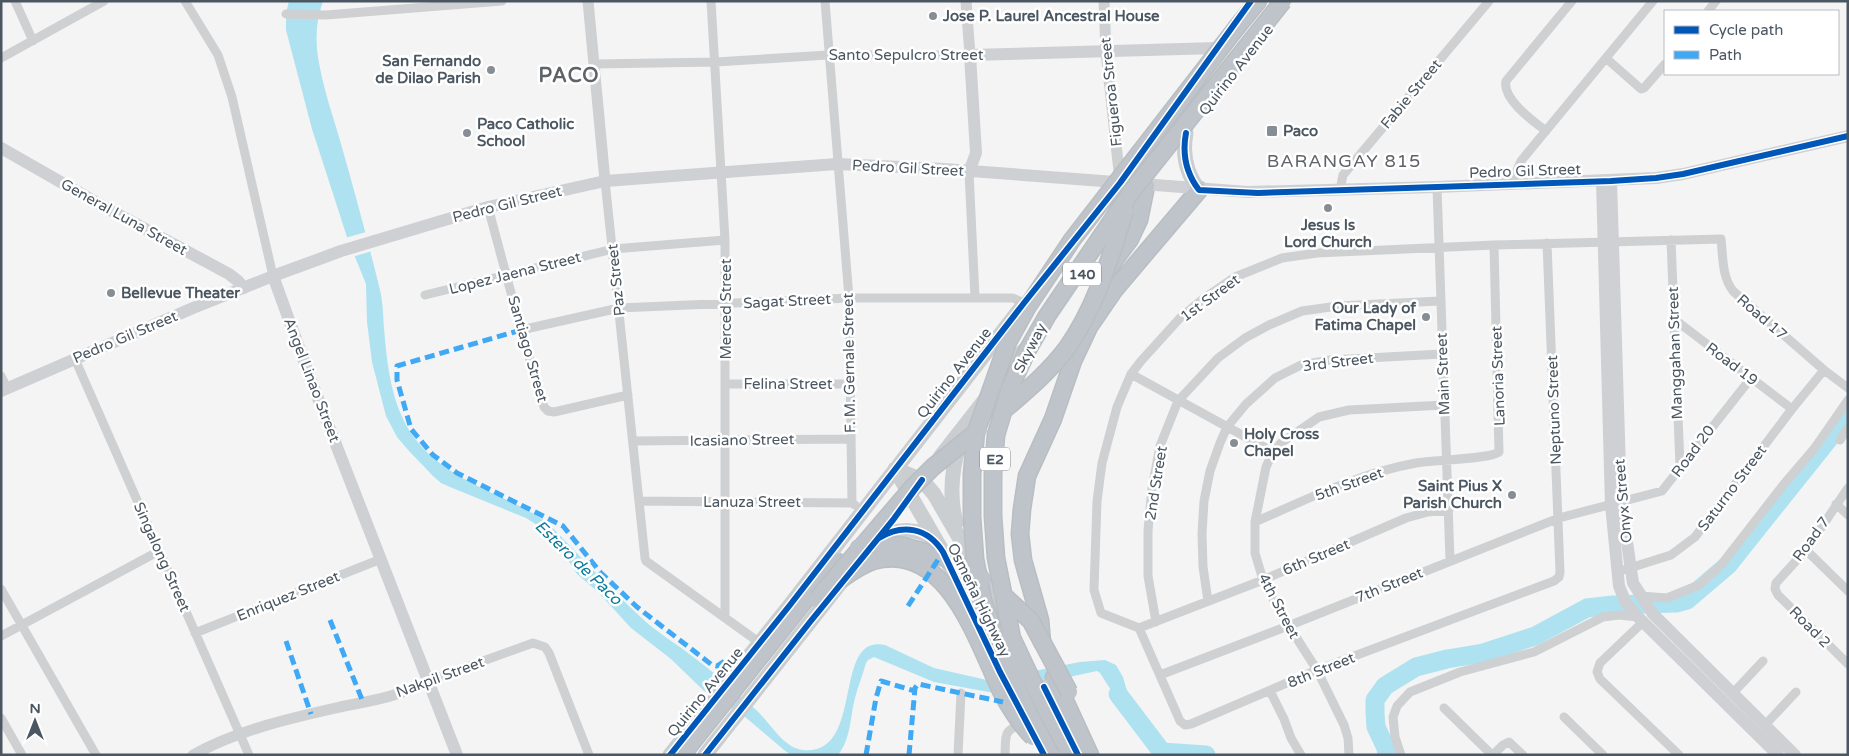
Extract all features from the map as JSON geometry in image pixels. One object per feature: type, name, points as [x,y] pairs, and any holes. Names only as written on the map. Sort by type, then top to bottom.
[{"type":"highway","points":[[1237,27],[1251,1]]},
{"type":"highway","name":"Skyway","points":[[1051,755],[1028,712],[997,642],[983,600],[975,559],[972,518],[972,474],[976,432],[1008,342],[1028,306],[1072,240],[1258,1]]},
{"type":"highway","name":"Skyway","points":[[1070,755],[1043,704],[1012,638],[996,558],[993,474],[996,435],[1010,388],[1027,351],[1125,189],[1283,1]]},
{"type":"highway","points":[[1072,361],[1077,327],[1084,305],[1096,284],[1130,239],[1139,220],[1146,186]]},
{"type":"highway","points":[[694,755],[817,599],[912,488],[933,468],[1039,380],[1066,348],[1088,313],[1112,253],[1125,189]]},
{"type":"highway","points":[[1090,755],[1049,666],[1042,642],[1040,620],[1023,560],[1020,534],[1027,476],[1053,419],[1072,361],[1089,327],[1115,289],[1199,190]]},
{"type":"highway","points":[[682,755],[836,561],[857,547],[877,543],[903,546],[943,557],[982,578],[1007,598],[1031,621],[1053,659],[1101,755]]},
{"type":"highway","points":[[817,599],[858,568],[872,562],[899,559],[912,562],[927,569],[942,581],[953,594],[1004,696],[1027,731],[1051,755]]},
{"type":"main road","name":"Quirino Avenue","points":[[670,755],[760,643],[858,506],[895,469],[1024,303],[1125,189],[1217,48],[1251,1]]},
{"type":"main road","points":[[1268,29],[1279,1]]},
{"type":"main road","name":"Quirino Avenue","points":[[705,755],[911,496],[1061,303],[1186,133],[1290,1]]},
{"type":"main road","name":"Santo Sepulcro Street","points":[[970,55],[1217,48]]},
{"type":"main road","points":[[969,172],[976,153],[970,55]]},
{"type":"main road","points":[[1186,133],[1184,144],[1185,160],[1190,176],[1199,190]]},
{"type":"main road","name":"Pedro Gil Street","points":[[4,390],[272,276],[340,251],[488,207],[605,180],[837,164],[969,172],[1125,189],[1146,186],[1253,193],[1437,188],[1656,178],[1683,174],[1848,136]]},
{"type":"main road","name":"General Luna Street","points":[[1,148],[99,204],[229,274],[244,288]]},
{"type":"main road","name":"Onyx Street","points":[[1607,181],[1616,503],[1616,572],[1618,586],[1625,601],[1778,755]]},
{"type":"main road","name":"Angel Linao Street","points":[[272,276],[457,755]]},
{"type":"main road","points":[[960,537],[952,502],[954,466],[965,430],[974,413]]},
{"type":"main road","name":"Osmeña Highway","points":[[895,469],[922,480],[934,494],[1027,657]]},
{"type":"main road","name":"Osmeña Highway","points":[[895,469],[953,572],[1000,672]]},
{"type":"main road","name":"Onyx Street","points":[[1616,503],[1633,583],[1641,598],[1642,617],[1732,693],[1796,755]]},
{"type":"main road","points":[[875,540],[887,533],[900,529],[919,531],[935,540]]},
{"type":"main road","points":[[953,572],[974,562]]},
{"type":"main road","points":[[1044,686],[1078,755]]},
{"type":"main road","points":[[1011,693],[1044,755]]},
{"type":"street","points":[[15,1],[33,41]]},
{"type":"street","points":[[1,58],[104,1]]},
{"type":"street","name":"Angel Linao Street","points":[[185,1],[218,55],[232,97],[272,276]]},
{"type":"street","points":[[286,14],[326,15],[502,1]]},
{"type":"street","name":"Paz Street","points":[[588,1],[645,558],[646,561],[725,617]]},
{"type":"street","name":"Merced Street","points":[[711,1],[725,240],[725,617]]},
{"type":"street","name":"F. M. Gernale Street","points":[[825,1],[849,298],[851,439],[858,506]]},
{"type":"street","points":[[966,1],[970,55]]},
{"type":"street","name":"Figueroa Street","points":[[1104,1],[1106,52],[1125,189]]},
{"type":"street","name":"Fabie Street","points":[[1340,190],[1343,176],[1489,1]]},
{"type":"street","points":[[1546,131],[1520,109],[1506,91],[1506,81],[1572,1]]},
{"type":"street","points":[[1516,184],[1517,170],[1521,161],[1653,1]]},
{"type":"street","name":"Santo Sepulcro Street","points":[[595,64],[716,62],[828,55],[970,55]]},
{"type":"street","points":[[1606,59],[1641,88],[1644,88],[1664,65]]},
{"type":"street","points":[[969,172],[975,297]]},
{"type":"street","name":"Main Street","points":[[1437,188],[1450,560]]},
{"type":"street","name":"Santiago Street","points":[[488,207],[544,407],[548,411],[554,412],[628,395]]},
{"type":"street","name":"Road 17","points":[[1609,241],[1721,239],[1728,285],[1739,297],[1824,370],[1848,388]]},
{"type":"street","name":"Lopez Jaena Street","points":[[425,295],[613,249],[725,240]]},
{"type":"street","name":"Manggahan Street","points":[[1671,240],[1680,466]]},
{"type":"street","name":"1st Street","points":[[1139,628],[1101,613],[1094,590],[1097,501],[1102,463],[1117,407],[1131,374],[1180,318],[1203,299],[1235,277],[1282,258],[1317,253],[1609,241]]},
{"type":"street","name":"Neptuno Street","points":[[1547,243],[1559,578]]},
{"type":"street","name":"Lanoria Street","points":[[1446,459],[1492,456],[1496,455],[1500,450],[1494,245]]},
{"type":"street","name":"Sagat Street","points":[[521,330],[619,308],[849,298],[1013,298],[1024,303]]},
{"type":"street","name":"2nd Street","points":[[1156,622],[1148,576],[1148,531],[1152,488],[1160,446],[1178,401],[1218,358],[1245,338],[1302,311],[1338,306],[1440,301]]},
{"type":"street","name":"Road 19","points":[[1674,319],[1792,409]]},
{"type":"street","name":"3rd Street","points":[[1208,602],[1202,542],[1204,501],[1210,471],[1227,427],[1246,404],[1274,378],[1301,365],[1330,360],[1442,354]]},
{"type":"street","name":"Singalong Street","points":[[75,359],[249,755]]},
{"type":"street","name":"Saturno Street","points":[[1616,572],[1671,556],[1695,537],[1824,370]]},
{"type":"street","points":[[1131,374],[1272,452],[1287,438],[1319,417],[1349,410],[1444,405]]},
{"type":"street","points":[[1,376],[4,390]]},
{"type":"street","name":"Road 20","points":[[1616,503],[1662,491],[1751,378]]},
{"type":"street","name":"Felina Street","points":[[726,384],[850,384]]},
{"type":"street","points":[[1641,598],[1647,595],[1667,598],[1699,585],[1721,565],[1784,484],[1814,449],[1848,400]]},
{"type":"street","points":[[1840,440],[1848,428]]},
{"type":"street","name":"Icasiano Street","points":[[633,441],[851,439]]},
{"type":"street","name":"4th Street","points":[[1272,452],[1266,467],[1255,522],[1255,553],[1263,580],[1288,626],[1317,670],[1344,725],[1348,738],[1349,755]]},
{"type":"street","name":"5th Street","points":[[1255,522],[1353,480],[1396,467],[1446,459]]},
{"type":"street","name":"Road 7","points":[[1776,589],[1776,583],[1806,550],[1848,488]]},
{"type":"street","name":"Lanuza Street","points":[[639,501],[858,506]]},
{"type":"street","name":"7th Street","points":[[1160,675],[1558,518],[1616,503]]},
{"type":"street","points":[[1836,504],[1848,515]]},
{"type":"street","name":"6th Street","points":[[1139,628],[1263,580],[1406,518],[1428,512],[1449,510]]},
{"type":"street","points":[[1806,550],[1848,591]]},
{"type":"street","points":[[1,636],[159,551]]},
{"type":"street","name":"Enriquez Street","points":[[196,633],[381,559]]},
{"type":"street","name":"8th Street","points":[[1139,628],[1180,721],[1190,724],[1317,670],[1559,578]]},
{"type":"street","points":[[1,589],[96,755]]},
{"type":"street","name":"Road 2","points":[[1776,589],[1778,595],[1848,664]]},
{"type":"street","points":[[1401,755],[1395,737],[1393,717],[1397,706],[1410,692],[1460,672],[1534,652],[1603,616],[1642,617]]},
{"type":"street","points":[[725,617],[760,643]]},
{"type":"street","points":[[1642,617],[1600,662],[1597,672],[1600,678],[1679,755]]},
{"type":"street","name":"Nakpil Street","points":[[194,755],[209,746],[240,734],[311,714],[412,690],[428,681],[533,643],[540,644],[549,653],[589,755]]},
{"type":"street","points":[[1732,693],[1763,661]]},
{"type":"street","points":[[1270,691],[1291,738],[1301,755]]},
{"type":"street","points":[[1766,725],[1796,692]]},
{"type":"street","points":[[958,755],[961,693]]},
{"type":"street","points":[[1444,708],[1493,755],[1509,742],[1523,755]]},
{"type":"street","points":[[1564,717],[1603,755]]},
{"type":"street","points":[[1,718],[22,755]]},
{"type":"street","points":[[1006,755],[1006,734],[1008,730],[1026,722]]},
{"type":"water","points":[[289,1],[323,1],[317,26],[318,60],[380,290],[391,384],[406,424],[426,452],[458,476],[531,512],[548,523],[608,586],[646,622],[716,675],[761,714],[783,740],[796,748],[803,750],[822,747],[835,734],[842,716],[858,657],[869,646],[885,645],[934,668],[987,680],[1080,662],[1105,660],[1116,665],[1123,677],[1134,715],[1118,701],[1097,671],[994,693],[934,682],[874,657],[866,663],[855,698],[848,735],[838,755],[791,755],[744,716],[704,691],[671,659],[631,628],[598,592],[577,574],[559,546],[545,530],[526,518],[441,483],[397,437],[386,416],[372,362],[367,322],[366,284],[347,237],[312,129],[286,30],[286,13]]},
{"type":"pier","points":[[366,232],[372,251],[352,257],[345,238]]},
{"type":"waterway","points":[[1387,755],[1386,748],[1376,727],[1375,713],[1375,700],[1385,686],[1416,667],[1483,653],[1535,636],[1587,608],[1613,605],[1676,603],[1687,600],[1728,565],[1848,412]]},
{"type":"waterway","name":"Estero de Paco","points":[[1118,694],[1162,752],[1206,755]]},
{"type":"marked path","points":[[521,330],[397,366],[397,380],[411,429],[433,455],[457,473],[563,526],[601,573],[637,607],[712,665],[717,666],[728,659],[742,664]]},
{"type":"marked path","points":[[908,606],[943,552]]},
{"type":"marked path","points":[[330,620],[363,702]]},
{"type":"marked path","points":[[286,641],[311,714]]},
{"type":"marked path","points":[[866,755],[876,698],[881,681],[915,691]]},
{"type":"marked path","points":[[909,755],[915,688],[918,684],[1003,702]]},
{"type":"cycle path","points":[[670,755],[790,605],[1024,303],[1120,183],[1251,1]]},
{"type":"cycle path","points":[[1186,133],[1186,163],[1191,177],[1199,190],[1258,193],[1656,178],[1683,174],[1848,136]]},
{"type":"cycle path","points":[[705,755],[893,520],[922,480]]},
{"type":"cycle path","points":[[879,538],[897,530],[914,530],[922,533],[937,544],[943,552],[1000,672],[1044,755]]},
{"type":"cycle path","points":[[1044,687],[1078,755]]},
{"type":"place","name":"Jose P. Laurel Ancestral House","points":[[933,16]]},
{"type":"place","name":"San Fernando de Dilao Parish","points":[[491,70]]},
{"type":"place","name":"Paco","points":[[1272,131]]},
{"type":"place","name":"Paco Catholic School","points":[[467,133]]},
{"type":"place","name":"Jesus Is Lord Church","points":[[1328,208]]},
{"type":"place","name":"Bellevue Theater","points":[[111,293]]},
{"type":"place","name":"Our Lady of Fatima Chapel","points":[[1426,317]]},
{"type":"place","name":"Holy Cross Chapel","points":[[1234,443]]},
{"type":"place","name":"Saint Pius X Parish Church","points":[[1512,495]]},
{"type":"district","name":"PACO","points":[[569,75]]},
{"type":"district","name":"BARANGAY 815","points":[[1344,161]]}]
